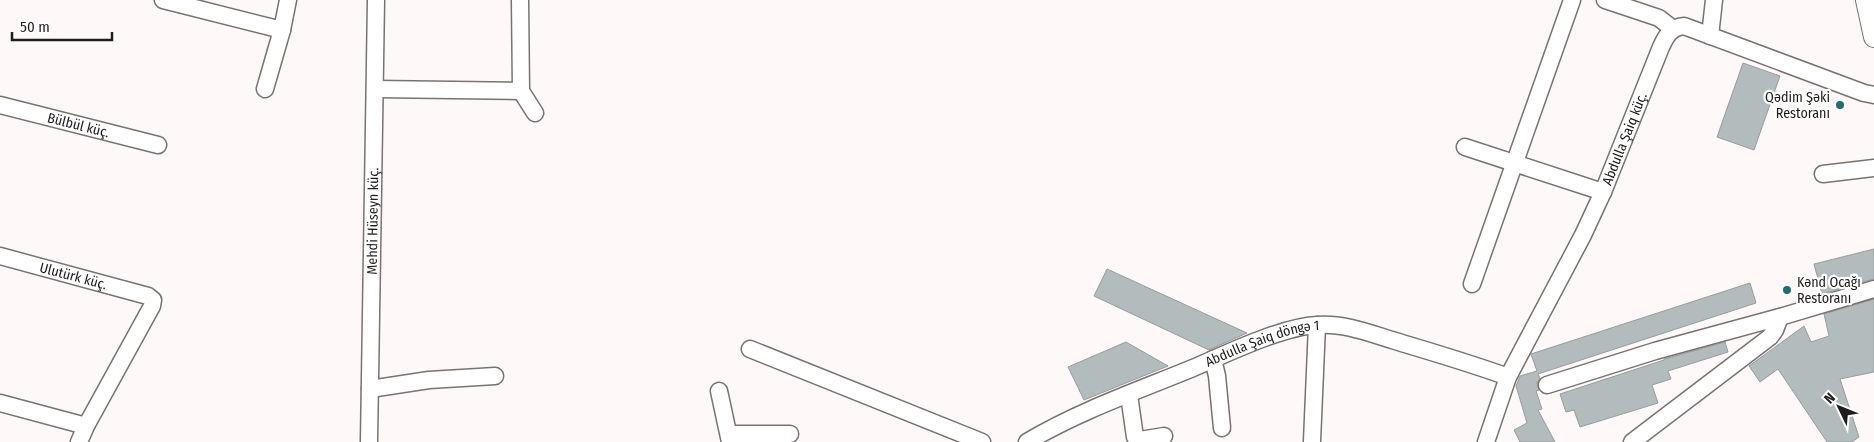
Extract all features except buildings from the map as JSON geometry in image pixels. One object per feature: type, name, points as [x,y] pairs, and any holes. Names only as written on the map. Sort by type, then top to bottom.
[{"type":"main road","points":[[1866,0],[1873,26]]},
{"type":"street","points":[[163,0],[282,30]]},
{"type":"street","points":[[265,89],[282,30],[288,0]]},
{"type":"street","name":"Mehdi Hüseyn küç.","points":[[370,442],[376,0]]},
{"type":"street","points":[[520,0],[521,91],[535,113]]},
{"type":"street","points":[[1472,284],[1572,0]]},
{"type":"street","points":[[1605,0],[1659,18],[1673,29],[1684,26],[1864,93],[1874,95]]},
{"type":"street","points":[[1710,36],[1714,0]]},
{"type":"street","name":"Abdulla Şaiq küç.","points":[[1486,442],[1508,377],[1583,235],[1603,192],[1661,47],[1673,29]]},
{"type":"street","points":[[376,89],[521,91]]},
{"type":"street","name":"Bülbül küç.","points":[[0,105],[158,145]]},
{"type":"street","points":[[1465,147],[1603,192]]},
{"type":"street","points":[[1823,174],[1874,168]]},
{"type":"street","name":"Ulutürk küç.","points":[[0,256],[148,296],[153,300],[152,306],[86,426]]},
{"type":"street","points":[[1547,384],[1655,351],[1874,289]]},
{"type":"street","points":[[1632,442],[1770,338],[1780,317]]},
{"type":"street","points":[[1312,441],[1317,325]]},
{"type":"street","name":"Abdulla Şaiq döngə 1","points":[[1027,442],[1072,418],[1213,359],[1272,336],[1317,325],[1332,325],[1365,332],[1508,377]]},
{"type":"street","points":[[750,348],[982,442]]},
{"type":"street","points":[[1213,359],[1217,376],[1222,428]]},
{"type":"street","points":[[370,389],[429,380],[495,376]]},
{"type":"street","points":[[719,391],[730,438],[790,434]]},
{"type":"street","points":[[1129,395],[1135,437],[1140,440],[1164,436]]},
{"type":"street","points":[[0,403],[86,426],[79,442]]},
{"type":"place","name":"Qədim Şəki Restoranı","points":[[1840,105]]},
{"type":"place","name":"Kənd Ocağı Restoranı","points":[[1787,290]]}]
